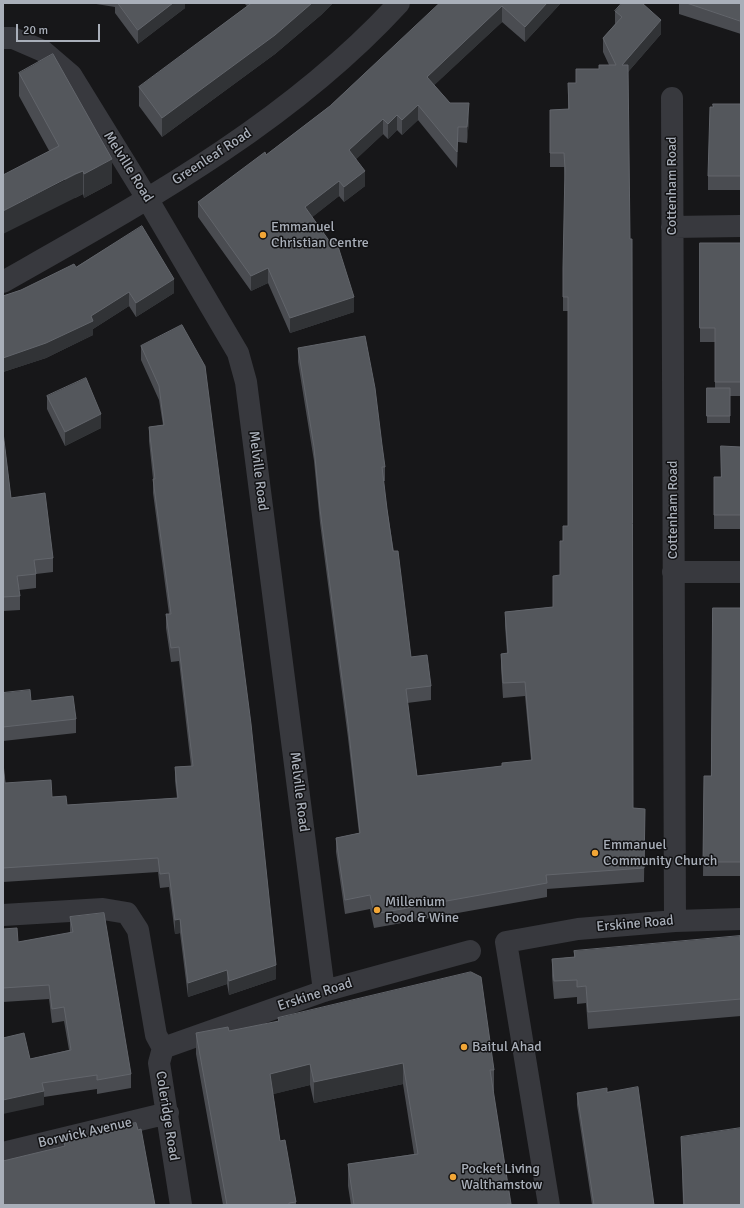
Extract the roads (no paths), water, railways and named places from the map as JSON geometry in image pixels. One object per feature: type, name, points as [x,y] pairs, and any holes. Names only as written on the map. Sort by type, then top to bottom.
[{"type":"street","name":"Greenleaf Road","points":[[3,282],[148,200],[259,126],[322,77],[378,26],[399,3]]},
{"type":"street","name":"Melville Road","points":[[3,38],[13,38],[43,51],[71,75],[148,200],[238,353],[246,382],[324,991]]},
{"type":"street","name":"Cottenham Road","points":[[672,98],[675,921]]},
{"type":"street","points":[[672,227],[741,226]]},
{"type":"street","points":[[673,572],[741,572]]},
{"type":"street","points":[[3,915],[103,909],[127,913],[138,930],[156,1034],[163,1048]]},
{"type":"street","name":"Erskine Road","points":[[549,1205],[506,942],[578,929],[675,921],[741,919]]},
{"type":"street","name":"Erskine Road","points":[[163,1048],[324,991],[470,951]]},
{"type":"street","name":"Coleridge Road","points":[[163,1048],[159,1063],[181,1205]]},
{"type":"street","name":"Borwick Avenue","points":[[3,1153],[168,1114]]},
{"type":"place","name":"Emmanuel Christian Centre","points":[[263,235]]},
{"type":"place","name":"Emmanuel Community Church","points":[[595,853]]},
{"type":"place","name":"Millenium Food & Wine","points":[[377,910]]},
{"type":"place","name":"Baitul Ahad","points":[[464,1047]]},
{"type":"place","name":"Pocket Living Walthamstow","points":[[453,1177]]}]
